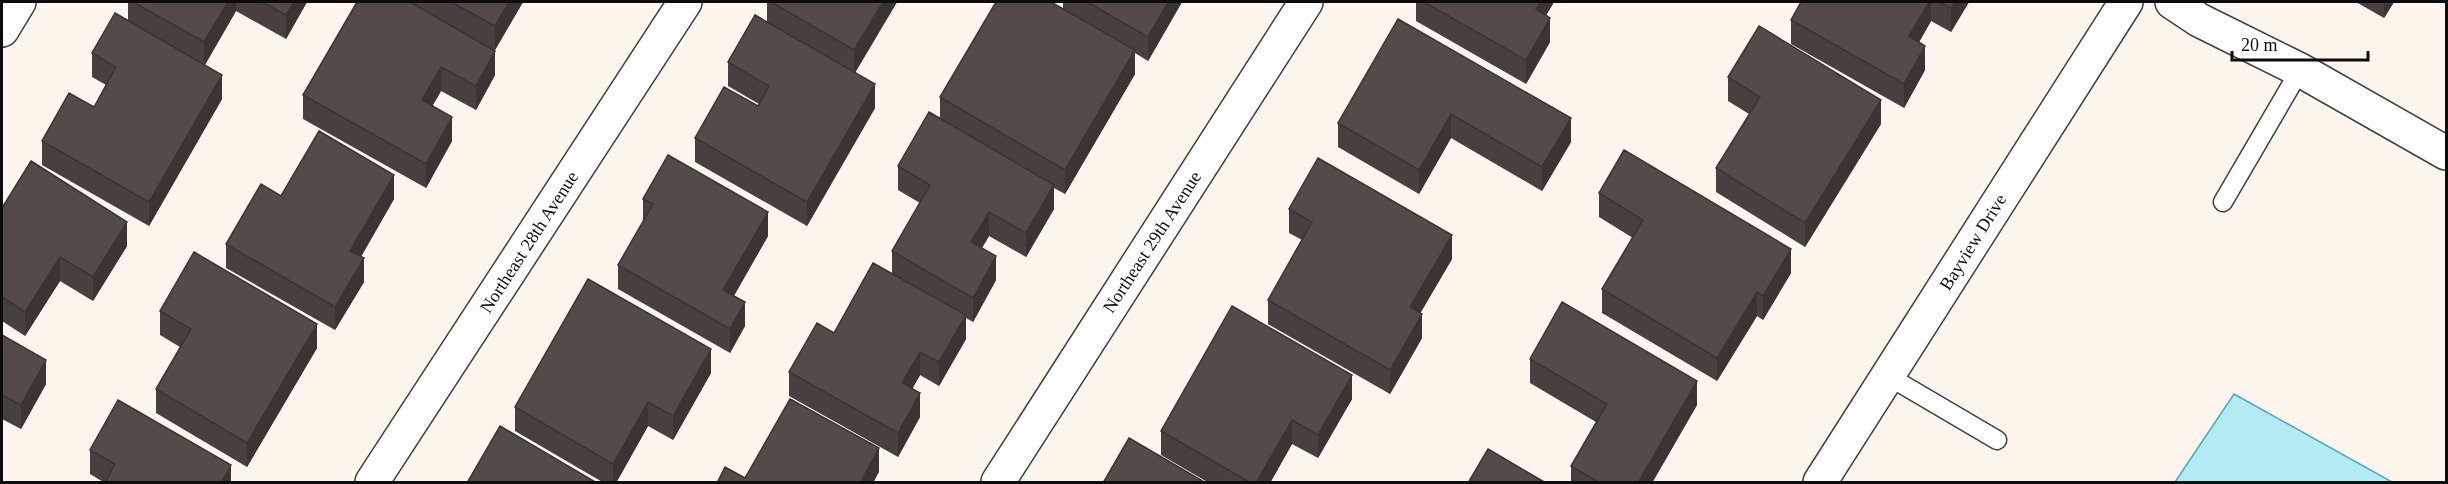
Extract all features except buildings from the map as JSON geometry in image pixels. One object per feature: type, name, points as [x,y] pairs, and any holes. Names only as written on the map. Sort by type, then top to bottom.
[{"type":"street","points":[[2,30],[19,2]]},
{"type":"street","name":"Northeast 28th Avenue","points":[[372,483],[685,2]]},
{"type":"street","name":"Northeast 29th Avenue","points":[[998,483],[1306,2]]},
{"type":"street","name":"Bayview Drive","points":[[1820,483],[2126,2]]},
{"type":"street","points":[[2172,2],[2199,20],[2300,70],[2446,153]]},
{"type":"lane","points":[[2223,202],[2300,70]]},
{"type":"lane","points":[[1888,376],[1997,440]]},
{"type":"water","points":[[2234,394],[2392,482],[2175,482]]}]
